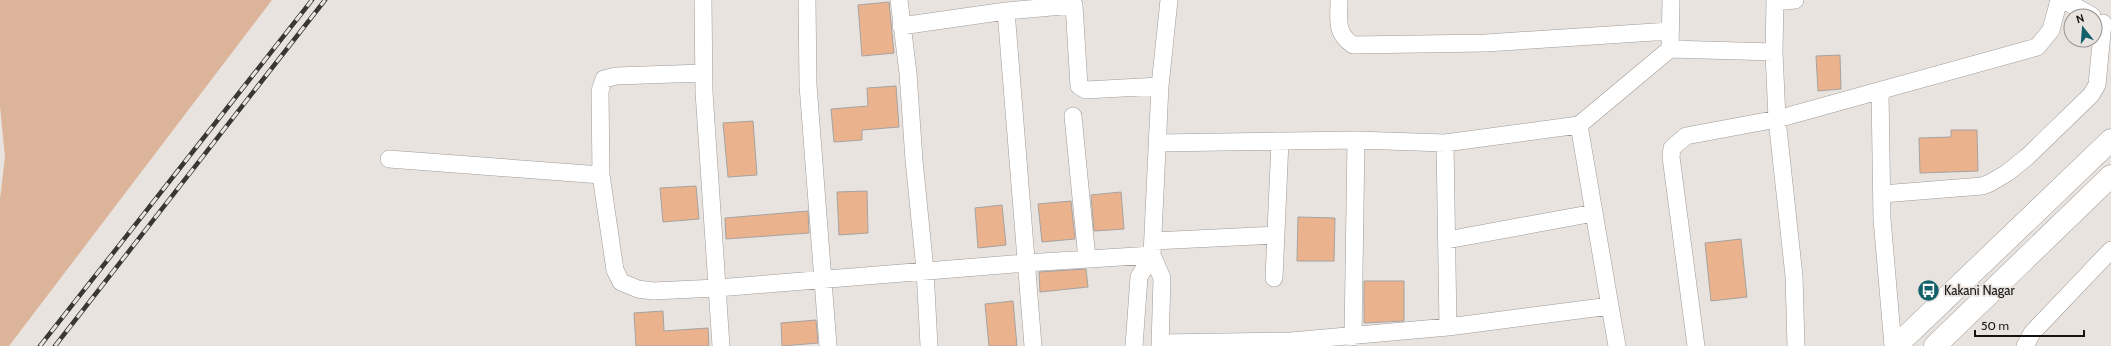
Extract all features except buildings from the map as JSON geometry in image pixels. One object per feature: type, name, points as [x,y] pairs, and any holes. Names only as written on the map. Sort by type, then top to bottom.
[{"type":"main road","points":[[1894,346],[2111,140]]},
{"type":"main road","points":[[1934,346],[2111,176]]},
{"type":"street","points":[[703,0],[703,73],[721,346]]},
{"type":"street","points":[[806,0],[808,85],[828,346]]},
{"type":"street","points":[[899,0],[908,73],[914,160],[925,270],[929,346]]},
{"type":"street","points":[[1169,0],[1160,86],[1152,248],[1162,278],[1160,345],[1291,344],[1448,327],[1610,306]]},
{"type":"street","points":[[1339,0],[1339,28],[1345,40],[1354,45],[1486,43],[1670,31]]},
{"type":"street","points":[[1670,49],[1671,0]]},
{"type":"street","points":[[1795,0],[1775,1],[1774,52],[1777,119],[1794,276],[1796,346]]},
{"type":"street","points":[[1696,346],[1671,157],[1672,148],[1686,136],[1777,119],[2036,47],[2051,30],[2066,1],[2104,22],[2097,85],[2091,95],[2027,157],[2007,174],[1982,186],[1882,194]]},
{"type":"street","points":[[901,26],[1006,11],[1074,5],[1078,86],[1086,90],[1160,86]]},
{"type":"street","points":[[1006,11],[1033,346]]},
{"type":"street","points":[[1158,143],[1356,140],[1445,143],[1579,125],[1670,49],[1774,52]]},
{"type":"street","points":[[703,73],[616,76],[604,79],[600,91],[601,175],[614,270],[621,282],[638,289],[653,291],[717,288],[925,270],[1087,259],[1152,248],[1276,235]]},
{"type":"street","points":[[1880,91],[1882,194],[1894,346]]},
{"type":"street","points":[[1073,116],[1087,259]]},
{"type":"street","points":[[1579,125],[1617,346]]},
{"type":"street","points":[[1353,337],[1356,140]]},
{"type":"street","points":[[1274,278],[1280,142]]},
{"type":"street","points":[[1445,143],[1448,327]]},
{"type":"street","points":[[389,159],[601,175]]},
{"type":"street","points":[[1447,240],[1594,213]]},
{"type":"street","points":[[1134,346],[1138,278],[1152,248]]},
{"type":"street","points":[[2025,346],[2032,333],[2111,250]]},
{"type":"shaded area","points":[[0,0],[272,0],[9,346],[0,346],[0,199],[5,157],[0,106]]},
{"type":"railway","points":[[40,346],[312,0]]},
{"type":"railway","points":[[55,346],[325,0]]},
{"type":"place","name":"Kakani Nagar","points":[[1928,290]]}]
